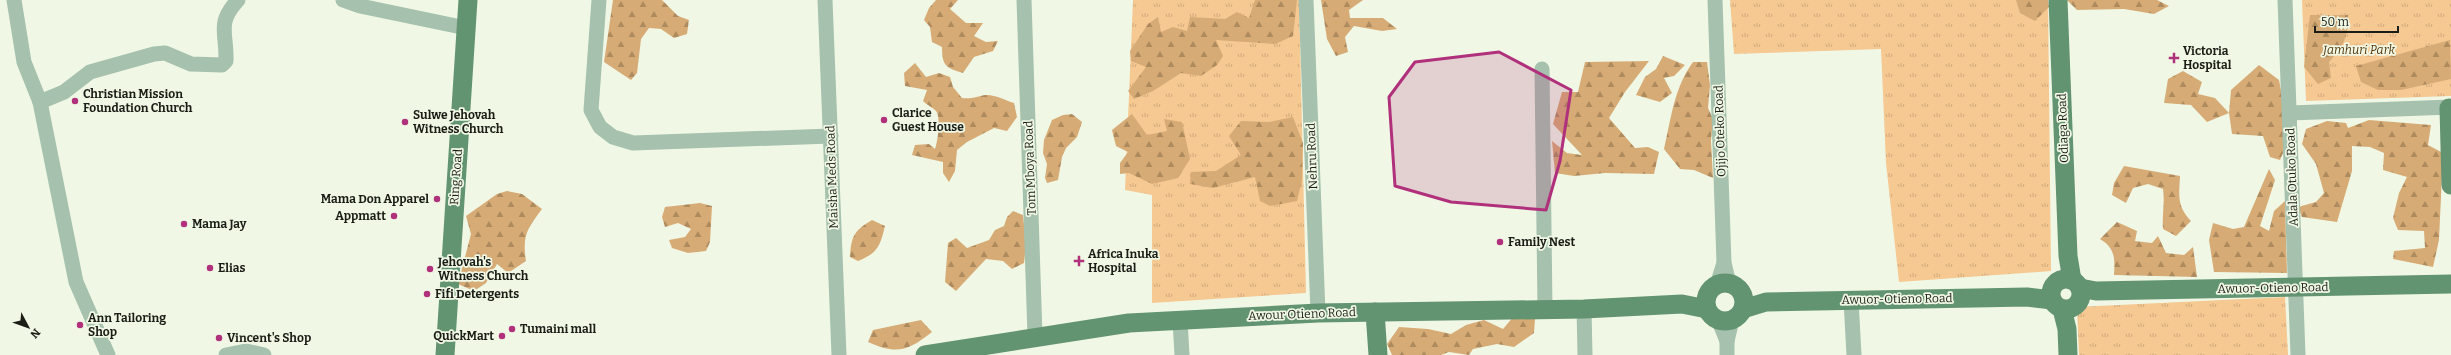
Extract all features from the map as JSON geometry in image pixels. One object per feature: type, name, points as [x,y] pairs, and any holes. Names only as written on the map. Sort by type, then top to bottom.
[{"type":"main road","name":"Ring Road","points":[[445,355],[468,0]]},
{"type":"main road","name":"Odiaga Road","points":[[2058,0],[2070,294]]},
{"type":"main road","points":[[2450,107],[2451,185]]},
{"type":"main road","name":"Awuor-Otieno Road","points":[[1682,304],[2027,297],[2070,294],[2451,284]]},
{"type":"main road","points":[[2068,355],[2067,329],[2070,294]]},
{"type":"main road","name":"Awour Otieno Road","points":[[925,355],[1036,336],[1129,323],[1318,312],[1545,309],[1682,304]]},
{"type":"main road","points":[[1375,312],[1378,355]]},
{"type":"street","points":[[14,0],[24,62],[40,102],[76,282],[108,355]]},
{"type":"street","points":[[40,102],[64,92],[90,72],[154,54],[165,53],[191,64],[222,65],[226,61],[224,33],[226,13],[238,0]]},
{"type":"street","points":[[343,0],[360,6],[466,28]]},
{"type":"street","points":[[599,0],[591,110],[600,127],[613,137],[633,143],[831,136]]},
{"type":"street","name":"Maisha Meds Road","points":[[825,0],[839,355]]},
{"type":"street","name":"Tom Mboya Road","points":[[1024,0],[1036,336]]},
{"type":"street","name":"Nehru Road","points":[[1306,0],[1318,312]]},
{"type":"street","name":"Ojijo Oteko Road","points":[[1715,0],[1724,302],[1727,348]]},
{"type":"street","name":"Adala Otuko Road","points":[[2285,0],[2298,355]]},
{"type":"street","points":[[1542,68],[1545,309]]},
{"type":"street","points":[[2290,113],[2450,107]]},
{"type":"street","points":[[1851,300],[1854,355]]},
{"type":"street","points":[[1584,308],[1585,355]]},
{"type":"street","points":[[1180,320],[1182,355]]},
{"type":"street","points":[[226,355],[246,351],[264,355]]},
{"type":"highlighted area","points":[[1499,52],[1571,90],[1560,161],[1546,210],[1451,202],[1395,186],[1389,97],[1415,62]]},
{"type":"green space","points":[[613,0],[662,0],[678,16],[689,20],[687,34],[674,38],[661,29],[649,28],[641,39],[637,73],[631,80],[604,62]]},
{"type":"green space","points":[[936,0],[958,0],[950,9],[966,23],[983,23],[974,36],[986,42],[998,41],[993,51],[974,57],[963,73],[953,70],[946,65],[943,58],[942,47],[932,42],[930,27],[924,20],[929,8]]},
{"type":"green space","points":[[1133,0],[1299,0],[1306,293],[1152,303],[1152,195],[1125,190]]},
{"type":"green space","points":[[1255,0],[1297,0],[1293,36],[1275,44],[1216,40],[1223,56],[1217,65],[1201,76],[1181,73],[1153,91],[1134,99],[1128,91],[1146,67],[1131,61],[1130,51],[1148,24],[1158,17],[1161,32],[1173,27],[1187,31],[1190,17],[1225,19],[1237,12],[1249,18]]},
{"type":"green space","points":[[1321,0],[1363,0],[1349,10],[1350,18],[1383,18],[1397,29],[1382,31],[1354,26],[1345,37],[1348,52],[1336,56],[1327,39]]},
{"type":"green space","points":[[1730,0],[2048,0],[2051,271],[1899,282],[1886,163],[1881,49],[1734,54]]},
{"type":"green space","points":[[2016,0],[2048,0],[2049,7],[2035,21],[2020,13]]},
{"type":"green space","points":[[2067,0],[2157,0],[2169,6],[2154,14],[2124,9],[2077,10]]},
{"type":"green space","name":"Jamhuri Park","points":[[2302,0],[2451,0],[2451,96],[2306,101]]},
{"type":"green space","points":[[2310,15],[2348,15],[2347,30],[2342,46],[2329,62],[2331,78],[2318,84],[2304,67]]},
{"type":"green space","points":[[2450,40],[2451,79],[2401,90],[2378,90],[2361,82],[2356,66]]},
{"type":"green space","points":[[1663,56],[1685,65],[1674,76],[1664,78],[1672,93],[1660,102],[1636,95],[1645,77],[1656,69]]},
{"type":"green space","points":[[1649,61],[1625,92],[1609,118],[1635,148],[1648,147],[1659,152],[1654,174],[1605,173],[1574,176],[1555,173],[1552,141],[1567,153],[1582,155],[1553,124],[1562,92],[1578,92],[1585,62]]},
{"type":"green space","points":[[1693,62],[1707,62],[1710,85],[1708,108],[1713,119],[1711,141],[1713,178],[1694,170],[1680,169],[1664,149],[1677,93],[1681,82]]},
{"type":"green space","points":[[915,63],[926,77],[939,73],[950,77],[953,87],[962,98],[988,95],[996,96],[1014,103],[1017,117],[1007,131],[994,128],[967,142],[957,150],[955,171],[949,182],[943,173],[943,162],[912,155],[915,145],[929,144],[935,149],[938,129],[938,114],[923,101],[927,90],[905,86],[904,73]]},
{"type":"green space","points":[[2259,65],[2279,80],[2290,137],[2280,160],[2270,157],[2263,136],[2232,134],[2229,113],[2231,90]]},
{"type":"green space","points":[[2183,71],[2202,82],[2198,94],[2215,98],[2229,113],[2207,122],[2191,105],[2164,103],[2168,79]]},
{"type":"green space","points":[[1072,114],[1082,122],[1077,137],[1066,148],[1062,157],[1058,180],[1047,183],[1045,178],[1047,164],[1043,153],[1044,140],[1052,120],[1063,115]]},
{"type":"green space","points":[[1132,114],[1147,135],[1167,131],[1164,119],[1182,122],[1190,159],[1178,178],[1152,184],[1129,173],[1120,174],[1120,163],[1128,152],[1116,146],[1112,130]]},
{"type":"green space","points":[[1293,117],[1303,143],[1302,180],[1297,201],[1270,206],[1260,201],[1255,177],[1213,188],[1190,184],[1191,172],[1216,171],[1241,155],[1229,136],[1241,121],[1269,122]]},
{"type":"green space","points":[[2369,120],[2431,125],[2428,145],[2443,153],[2439,240],[2433,267],[2393,259],[2394,251],[2425,248],[2424,231],[2398,230],[2393,218],[2399,193],[2407,177],[2383,170],[2384,153],[2370,147],[2352,146],[2352,171],[2337,222],[2302,217],[2298,207],[2316,202],[2324,193],[2316,164],[2302,144],[2306,129],[2327,121],[2346,123],[2348,128]]},
{"type":"green space","points":[[2124,166],[2180,176],[2179,195],[2181,205],[2186,216],[2191,221],[2176,236],[2163,229],[2163,189],[2148,184],[2133,188],[2126,203],[2112,195],[2114,183]]},
{"type":"green space","points":[[2269,169],[2275,180],[2260,226],[2269,231],[2274,211],[2285,201],[2287,273],[2214,272],[2209,240],[2213,223],[2233,229],[2244,227]]},
{"type":"green space","points":[[507,191],[522,194],[542,209],[529,228],[525,239],[526,261],[508,273],[497,264],[486,283],[474,291],[458,284],[471,234],[466,216],[497,194]]},
{"type":"green space","points":[[700,203],[712,206],[710,242],[706,251],[688,253],[672,248],[669,240],[685,237],[691,229],[678,223],[665,227],[662,217],[665,207]]},
{"type":"green space","points":[[1013,211],[1023,215],[1026,245],[1024,263],[1012,269],[1003,261],[986,259],[956,291],[945,282],[948,243],[956,238],[967,248],[989,240],[995,230],[1004,226],[1007,217]]},
{"type":"green space","points":[[872,220],[885,226],[880,244],[874,252],[858,261],[850,257],[851,244],[857,231]]},
{"type":"green space","points":[[2117,222],[2137,231],[2135,241],[2152,243],[2158,236],[2166,253],[2184,255],[2193,247],[2197,277],[2114,275],[2113,254],[2109,246],[2100,239]]},
{"type":"green space","points":[[2285,297],[2288,355],[2079,355],[2077,307]]},
{"type":"green space","points":[[1514,316],[1535,319],[1534,333],[1514,347],[1497,344],[1473,349],[1469,355],[1449,352],[1441,355],[1392,355],[1387,344],[1399,327],[1428,329],[1451,334],[1466,325],[1484,320],[1503,329]]},
{"type":"green space","points":[[921,320],[932,332],[909,347],[895,350],[887,349],[868,342],[873,330]]},
{"type":"place","name":"Victoria Hospital","points":[[2174,58]]},
{"type":"place","name":"Christian Mission Foundation Church","points":[[75,101]]},
{"type":"place","name":"Clarice Guest House","points":[[884,120]]},
{"type":"place","name":"Sulwe Jehovah Witness Church","points":[[405,122]]},
{"type":"place","name":"Mama Don Apparel","points":[[437,199]]},
{"type":"place","name":"Appmatt","points":[[394,216]]},
{"type":"place","name":"Mama Jay","points":[[184,224]]},
{"type":"place","name":"Family Nest","points":[[1500,242]]},
{"type":"place","name":"Africa Inuka Hospital","points":[[1079,261]]},
{"type":"place","name":"Elias","points":[[210,268]]},
{"type":"place","name":"Jehovah's Witness Church","points":[[430,269]]},
{"type":"place","name":"Fifi Detergents","points":[[427,294]]},
{"type":"place","name":"Ann Tailoring Shop","points":[[80,325]]},
{"type":"place","name":"Tumaini mall","points":[[512,329]]},
{"type":"place","name":"QuickMart","points":[[502,336]]},
{"type":"place","name":"Vincent's Shop","points":[[219,338]]}]
